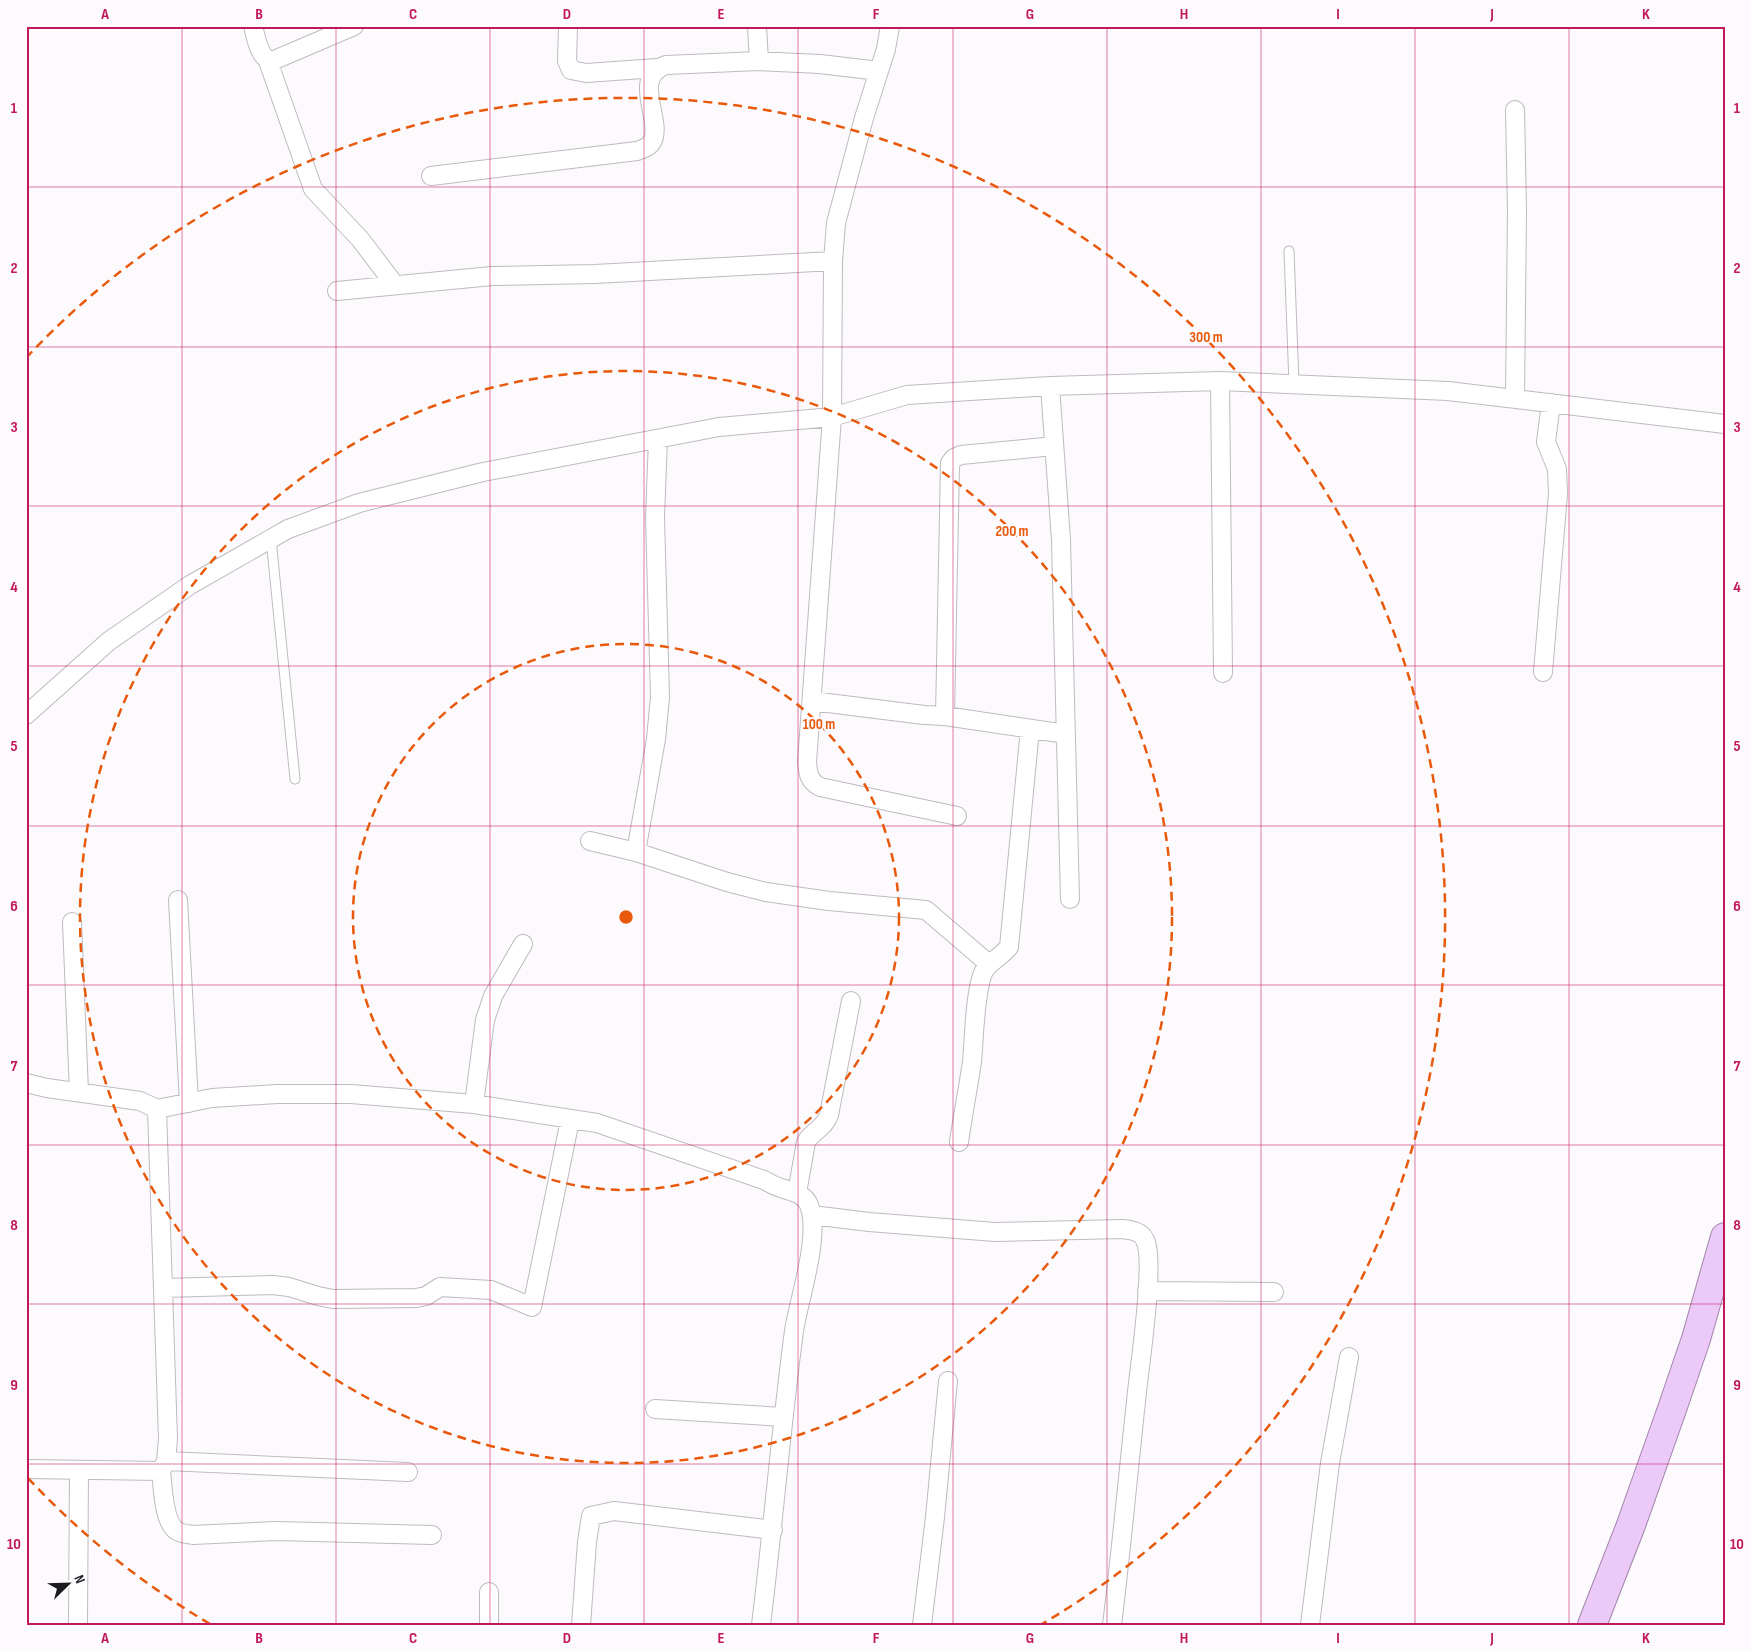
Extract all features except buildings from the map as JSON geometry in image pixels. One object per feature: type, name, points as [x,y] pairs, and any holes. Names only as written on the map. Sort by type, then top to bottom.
[{"type":"highway","points":[[1592,1625],[1631,1525],[1696,1339],[1725,1237]]},
{"type":"street","points":[[253,26],[263,54],[268,61],[313,189],[360,239],[395,285]]},
{"type":"street","points":[[268,61],[279,60],[354,26]]},
{"type":"street","points":[[568,26],[567,61],[571,70],[586,74],[657,68],[666,65],[759,61],[820,64],[879,71]]},
{"type":"street","points":[[757,26],[759,61]]},
{"type":"street","points":[[890,26],[886,49],[864,118],[836,223],[833,261],[832,417],[807,762],[808,773],[813,783],[820,787],[957,816]]},
{"type":"street","points":[[432,176],[637,151],[644,148],[653,140],[654,134],[650,101],[650,80],[657,68]]},
{"type":"street","points":[[1515,110],[1517,210],[1515,399]]},
{"type":"street","points":[[337,291],[492,276],[595,274],[833,261]]},
{"type":"street","points":[[1220,381],[1224,673]]},
{"type":"street","points":[[26,715],[110,641],[190,585],[288,529],[359,504],[483,472],[719,427],[832,417],[907,395],[1050,386],[1220,381],[1448,391],[1725,424]]},
{"type":"street","points":[[1050,386],[1061,540],[1070,899]]},
{"type":"street","points":[[1543,672],[1558,494],[1557,469],[1546,442],[1551,403]]},
{"type":"street","points":[[636,852],[656,739],[660,697],[656,518],[658,439]]},
{"type":"street","points":[[945,716],[950,463],[954,458],[961,455],[1054,446]]},
{"type":"street","points":[[812,702],[945,716],[1066,734]]},
{"type":"street","points":[[959,1142],[972,1061],[979,991],[984,972],[989,964],[1005,953],[1009,947],[1030,729]]},
{"type":"street","points":[[590,841],[636,852],[727,882],[766,892],[829,901],[926,910],[989,964]]},
{"type":"street","points":[[178,900],[188,1103]]},
{"type":"street","points":[[72,922],[79,1092]]},
{"type":"street","points":[[474,1104],[485,1020],[493,996],[523,944]]},
{"type":"street","points":[[797,1193],[806,1142],[809,1136],[824,1125],[829,1115],[852,1001]]},
{"type":"street","points":[[26,1082],[48,1088],[140,1100],[157,1109],[212,1098],[277,1094],[351,1094],[474,1104],[605,1125],[797,1193],[804,1198],[812,1215],[810,1250],[794,1328],[761,1625]]},
{"type":"street","points":[[157,1109],[168,1439],[163,1466],[166,1514],[170,1524],[177,1531],[192,1535],[277,1531],[432,1535]]},
{"type":"street","points":[[163,1288],[273,1285],[289,1287],[325,1297],[351,1299],[423,1298],[435,1289],[446,1287],[491,1290],[532,1307],[570,1120]]},
{"type":"street","points":[[812,1215],[869,1222],[995,1232],[1130,1230],[1137,1232],[1146,1240],[1149,1263],[1147,1291],[1112,1625]]},
{"type":"street","points":[[1147,1291],[1274,1292]]},
{"type":"street","points":[[1310,1625],[1330,1463],[1349,1357]]},
{"type":"street","points":[[922,1625],[948,1381]]},
{"type":"street","points":[[655,1409],[783,1417]]},
{"type":"street","points":[[26,1469],[79,1470],[163,1466],[408,1472]]},
{"type":"street","points":[[78,1625],[79,1470]]},
{"type":"street","points":[[581,1625],[587,1542],[591,1516],[614,1511],[773,1530]]},
{"type":"street","points":[[489,1592],[489,1625]]},
{"type":"lane","points":[[1290,251],[1294,384]]},
{"type":"lane","points":[[271,538],[295,780]]}]
